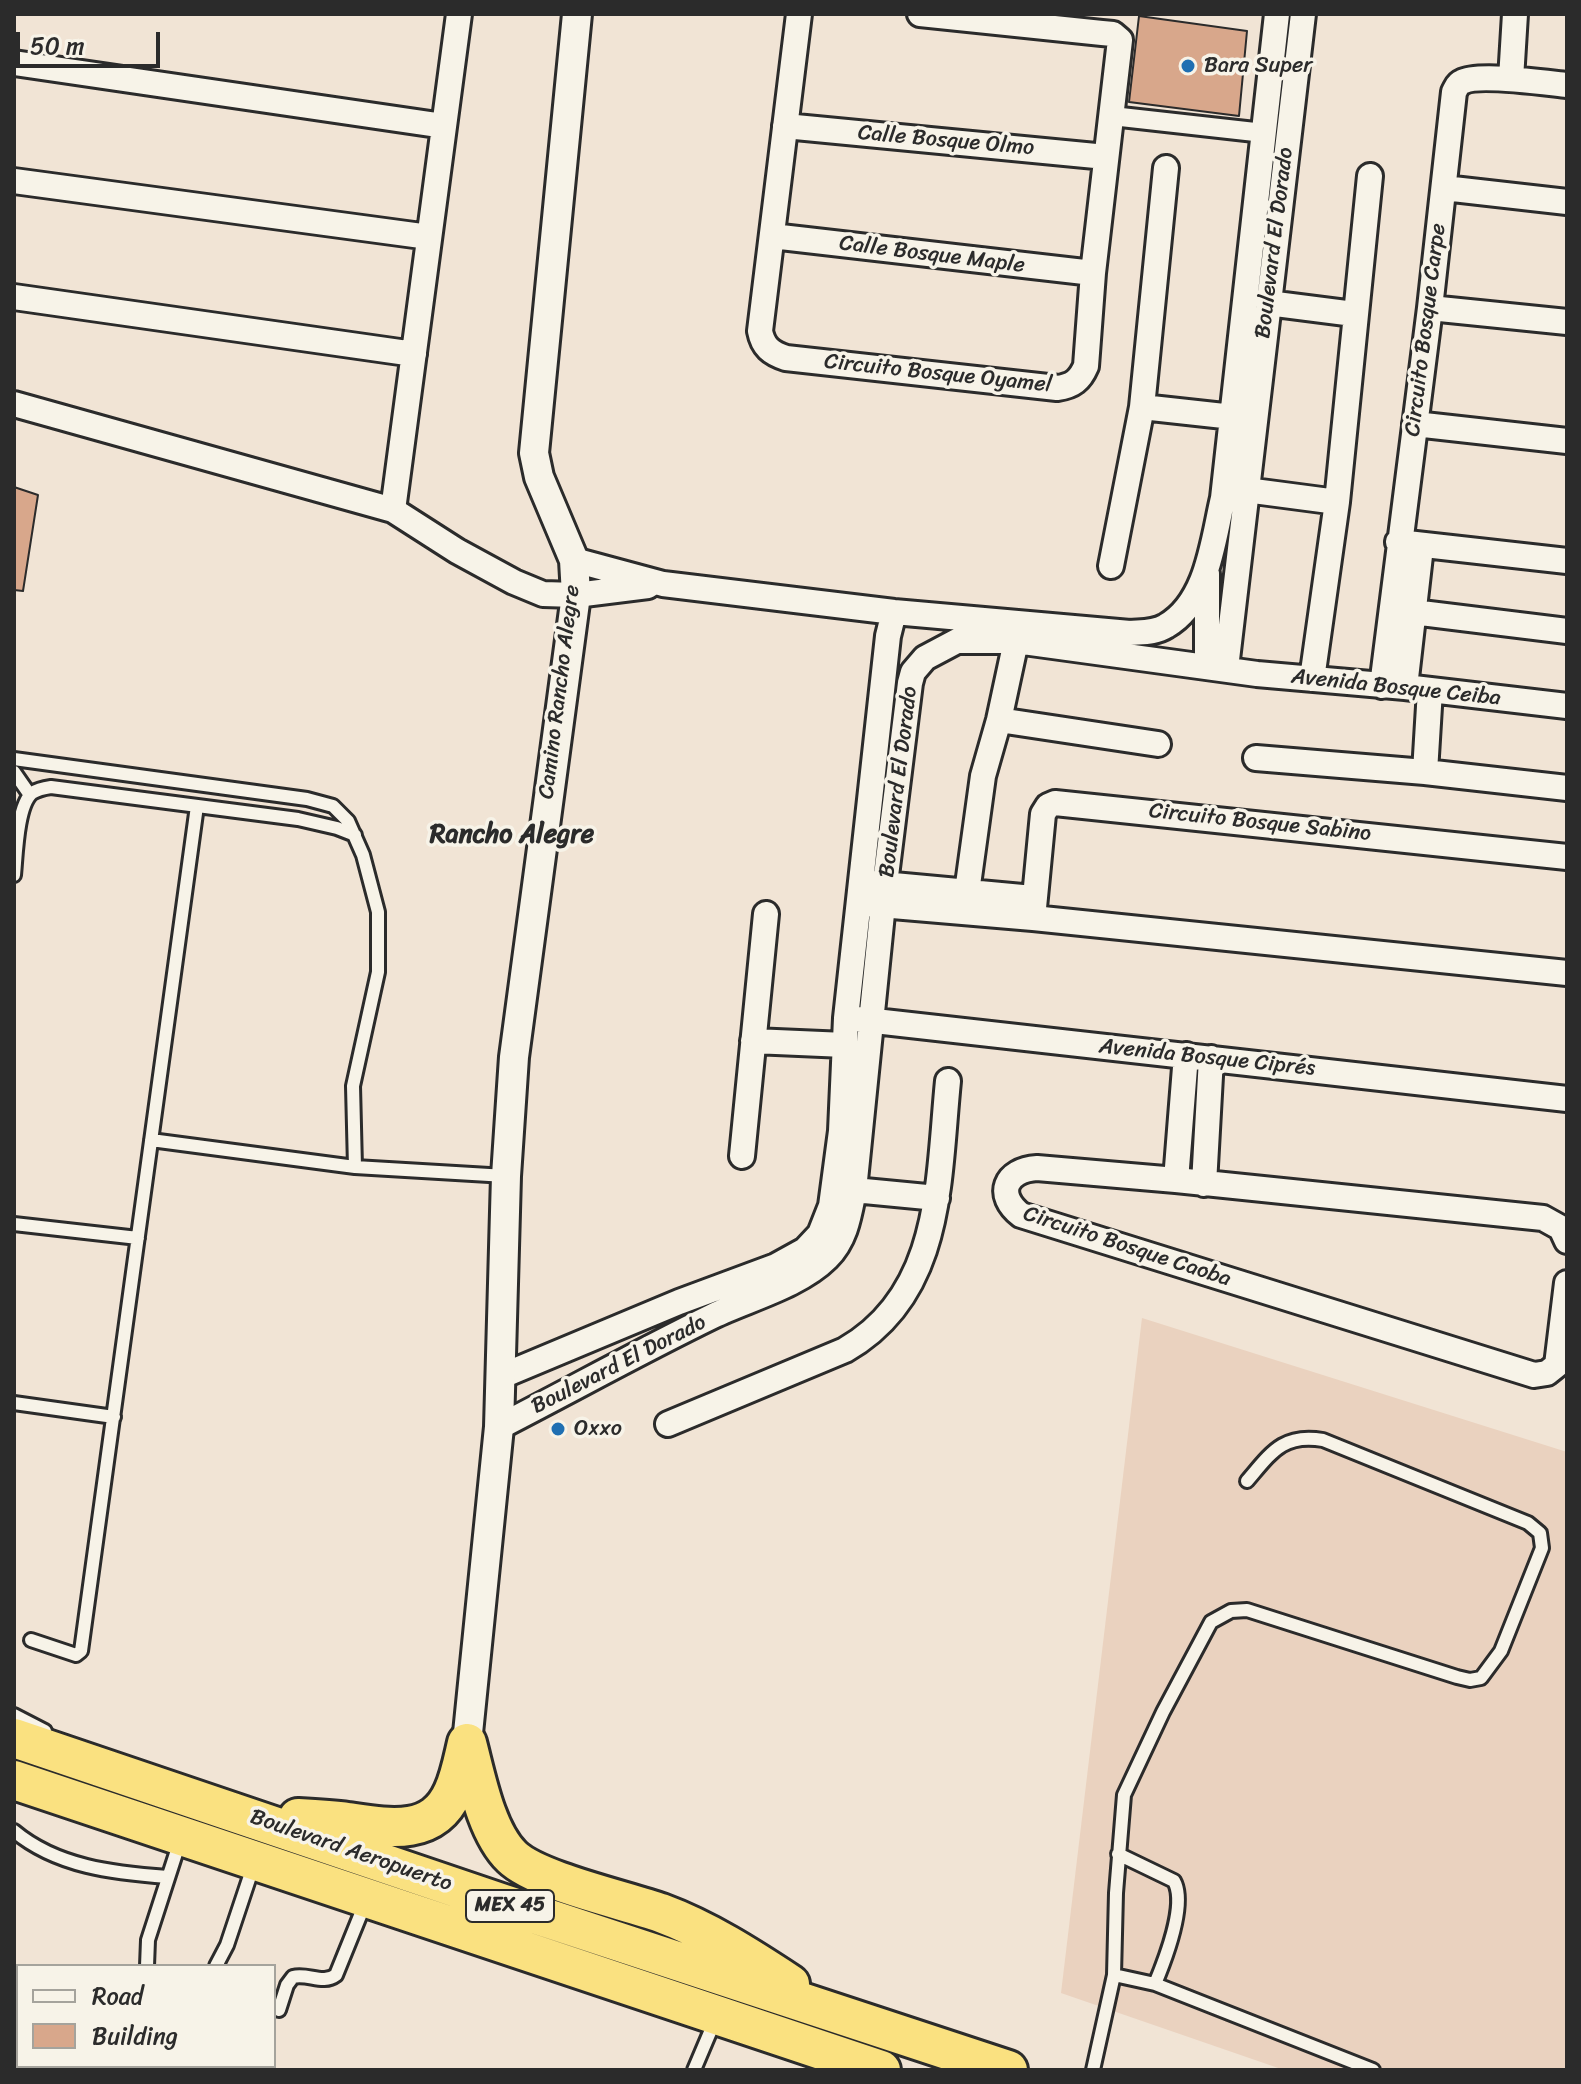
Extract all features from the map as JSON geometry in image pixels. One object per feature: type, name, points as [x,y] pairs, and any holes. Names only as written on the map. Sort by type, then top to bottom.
[{"type":"highway","name":"Boulevard Aeropuerto","points":[[14,1738],[1008,2070]]},
{"type":"highway","points":[[258,1819],[326,1819],[390,1828],[420,1825],[433,1818],[453,1793],[467,1743]]},
{"type":"highway","points":[[467,1743],[486,1811],[504,1849],[514,1859],[542,1874],[694,1927],[755,1961],[836,2014]]},
{"type":"highway","name":"Boulevard Aeropuerto","points":[[14,1780],[881,2070]]},
{"type":"street","points":[[393,510],[459,14]]},
{"type":"street","name":"Camino Rancho Alegre","points":[[502,1376],[506,1176],[514,1057],[576,595],[574,560],[539,477],[534,453],[577,14]]},
{"type":"street","name":"Circuito Bosque Oyamel","points":[[799,14],[760,331],[769,351],[786,358],[1065,387],[1079,380],[1086,366],[1093,273],[1120,40],[1113,34],[1050,21],[920,14]]},
{"type":"street","name":"Boulevard El Dorado","points":[[574,560],[663,584],[894,612],[1102,631],[1149,632],[1166,627],[1187,607],[1206,568],[1223,498],[1277,14]]},
{"type":"street","name":"Boulevard El Dorado","points":[[499,1427],[691,1328],[810,1271],[827,1259],[839,1245],[846,1229],[854,1190],[885,894],[913,672],[925,658],[957,641],[1016,641],[1217,667],[1246,490],[1303,14]]},
{"type":"street","points":[[1511,79],[1515,14]]},
{"type":"street","points":[[14,63],[444,126]]},
{"type":"street","name":"Circuito Bosque Carpe","points":[[1393,686],[1410,545],[1415,424],[1457,87],[1468,80],[1511,79],[1567,85]]},
{"type":"street","points":[[1112,116],[1264,133]]},
{"type":"street","name":"Calle Bosque Olmo","points":[[785,126],[1106,157]]},
{"type":"street","points":[[1111,566],[1142,407],[1166,168]]},
{"type":"street","points":[[1312,679],[1337,502],[1370,176]]},
{"type":"street","points":[[14,181],[429,237]]},
{"type":"street","points":[[1444,188],[1567,202]]},
{"type":"street","name":"Calle Bosque Maple","points":[[772,236],[1093,273]]},
{"type":"street","points":[[14,297],[414,354]]},
{"type":"street","points":[[1268,303],[1354,314]]},
{"type":"street","points":[[1430,308],[1567,322]]},
{"type":"street","name":"Boulevard El Dorado","points":[[14,404],[393,510],[457,551],[543,594],[576,595],[663,584]]},
{"type":"street","points":[[1142,407],[1233,417]]},
{"type":"street","points":[[1415,424],[1567,441]]},
{"type":"street","points":[[1246,490],[1337,502]]},
{"type":"street","points":[[1410,545],[1567,561]]},
{"type":"street","name":"Circuito Bosque Carpe","points":[[1393,686],[1413,612],[1410,545]]},
{"type":"street","points":[[1206,568],[1209,624],[1217,667]]},
{"type":"street","name":"Boulevard El Dorado","points":[[467,1743],[502,1376],[679,1302],[776,1266],[805,1250],[820,1234],[831,1206],[841,1131],[846,1018],[888,636],[894,612]]},
{"type":"street","points":[[1413,612],[1567,631]]},
{"type":"street","points":[[967,892],[983,776],[1016,641]]},
{"type":"street","name":"Avenida Bosque Ceiba","points":[[1217,667],[1567,706]]},
{"type":"street","points":[[1425,772],[1430,690]]},
{"type":"street","points":[[999,720],[1158,744]]},
{"type":"street","points":[[1256,758],[1567,788]]},
{"type":"street","name":"Circuito Bosque Sabino","points":[[1033,908],[1043,814],[1048,806],[1059,803],[1567,857]]},
{"type":"street","points":[[885,894],[967,892],[1033,908]]},
{"type":"street","points":[[860,893],[1033,908],[1567,973]]},
{"type":"street","points":[[742,1156],[766,914]]},
{"type":"street","name":"Avenida Bosque Ciprés","points":[[846,1018],[1567,1099]]},
{"type":"street","points":[[753,1041],[845,1045]]},
{"type":"street","points":[[1176,1180],[1186,1055]]},
{"type":"street","points":[[1204,1184],[1211,1058]]},
{"type":"street","points":[[668,1424],[845,1350],[862,1340],[894,1310],[921,1264],[937,1198],[948,1081]]},
{"type":"street","name":"Circuito Bosque Caoba","points":[[1567,1241],[1561,1228],[1543,1218],[1176,1180],[1037,1168],[1015,1174],[1009,1178],[1007,1185],[1010,1203],[1021,1215],[1534,1375],[1547,1373],[1557,1365],[1567,1283]]},
{"type":"street","points":[[854,1190],[937,1198]]},
{"type":"street","points":[[679,1302],[691,1328]]},
{"type":"street","points":[[566,1350],[579,1386]]},
{"type":"lane","points":[[14,759],[323,802],[342,812],[355,835],[371,880],[378,912],[373,999],[353,1086],[355,1167]]},
{"type":"lane","points":[[14,772],[30,795]]},
{"type":"lane","points":[[14,875],[24,806],[30,795],[39,789],[65,788],[308,821],[355,835]]},
{"type":"lane","points":[[31,1640],[76,1655],[81,1651],[197,806]]},
{"type":"lane","points":[[151,1140],[355,1167],[506,1176]]},
{"type":"lane","points":[[14,1224],[138,1238]]},
{"type":"lane","points":[[14,1403],[114,1417]]},
{"type":"lane","points":[[1093,2070],[1114,1975],[1118,1854],[1124,1795],[1163,1712],[1211,1622],[1231,1611],[1247,1610],[1457,1677],[1470,1680],[1481,1678],[1501,1651],[1542,1548],[1540,1533],[1528,1523],[1323,1440],[1306,1437],[1283,1444],[1247,1481]]},
{"type":"lane","points":[[14,1715],[106,1768]]},
{"type":"lane","points":[[14,1831],[44,1851],[92,1868],[168,1877]]},
{"type":"lane","points":[[147,1964],[148,1940],[182,1835]]},
{"type":"lane","points":[[1118,1854],[1174,1881],[1177,1886],[1178,1904],[1167,1953],[1155,1984]]},
{"type":"lane","points":[[217,1964],[227,1945],[255,1860]]},
{"type":"lane","points":[[279,2010],[293,1977],[303,1975],[328,1980],[336,1975],[367,1898]]},
{"type":"lane","points":[[1114,1975],[1155,1984],[1373,2070]]},
{"type":"lane","points":[[694,2070],[717,2015]]},
{"type":"shaded area","points":[[1142,1318],[1567,1452],[1567,2070],[1284,2070],[1061,1993]]},
{"type":"building","name":"Bara Super","points":[[1139,16],[1247,31],[1239,116],[1129,102]]},
{"type":"building","points":[[14,487],[38,495],[23,591],[14,590]]},
{"type":"place","name":"Bara Super","points":[[1188,66]]},
{"type":"place","name":"Oxxo","points":[[558,1429]]},
{"type":"district","name":"Rancho Alegre","points":[[512,835]]}]
